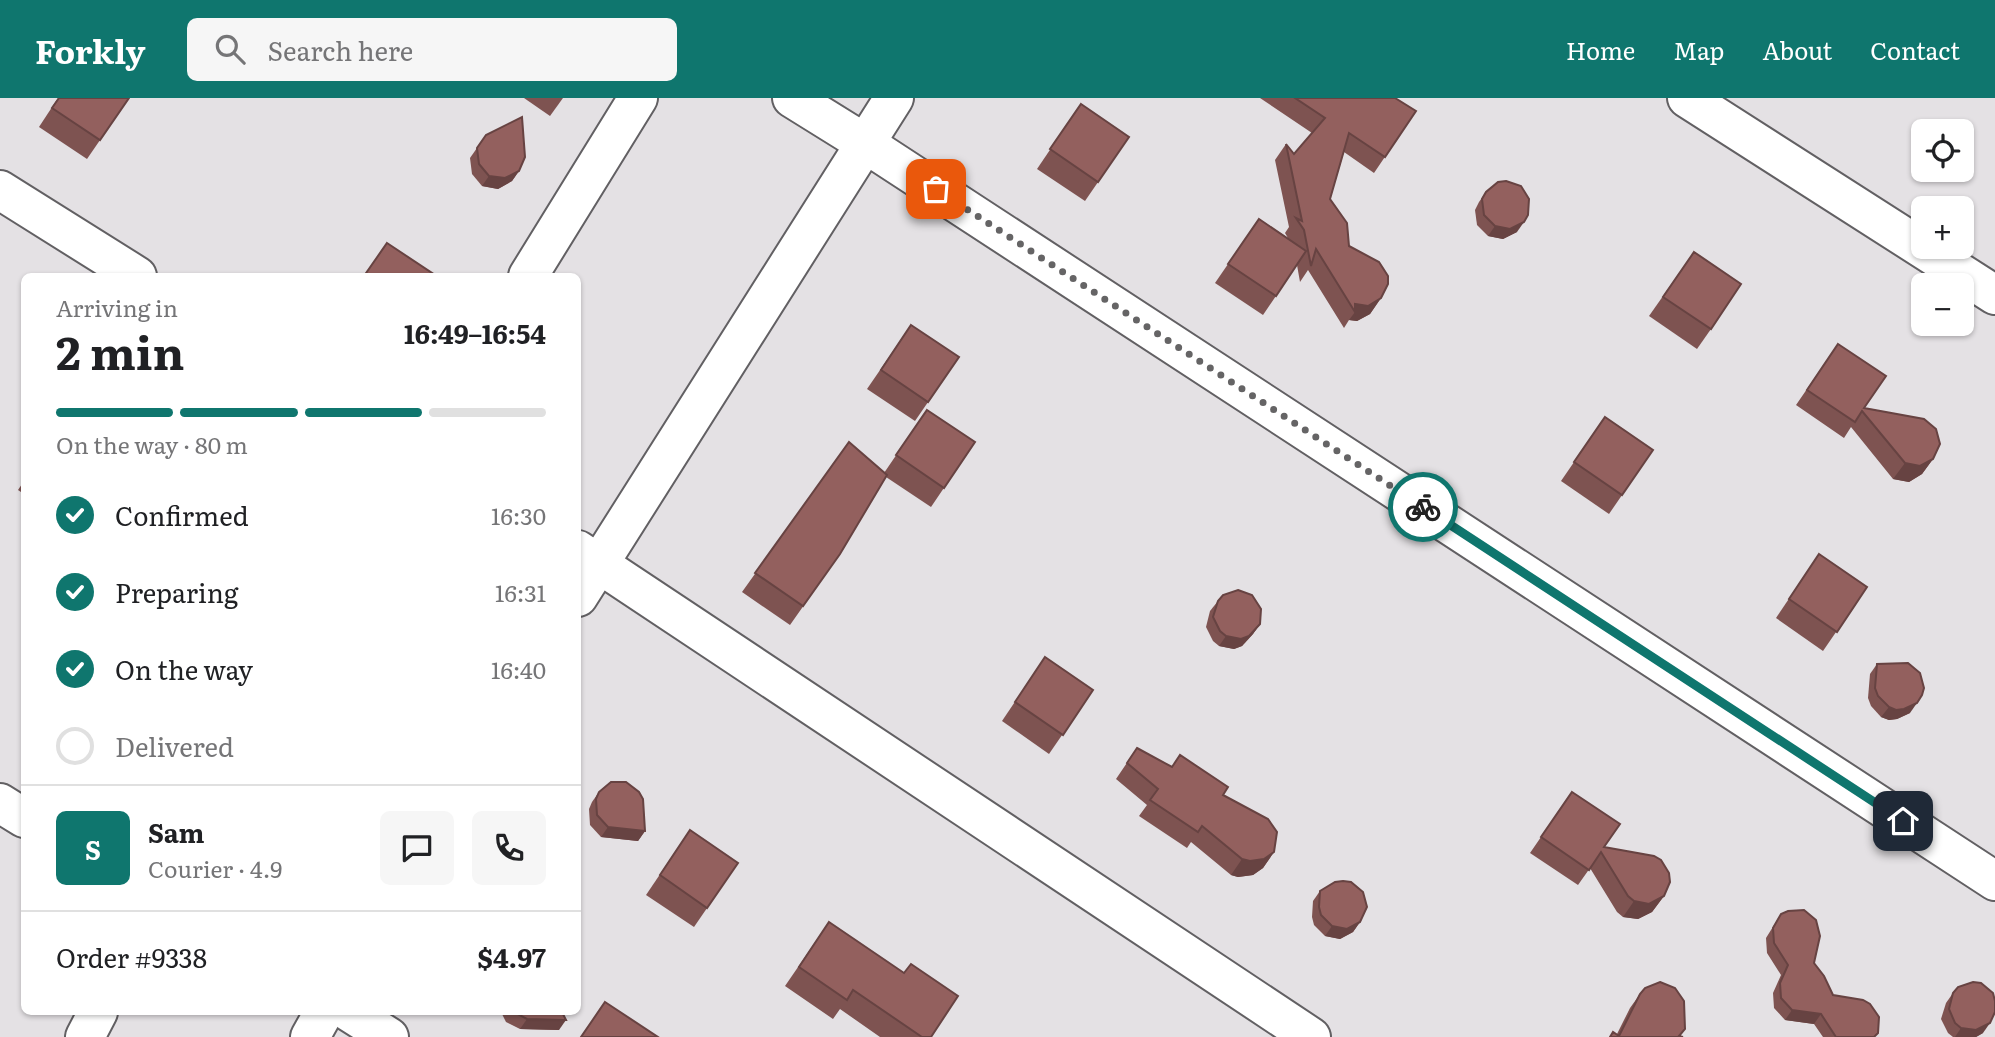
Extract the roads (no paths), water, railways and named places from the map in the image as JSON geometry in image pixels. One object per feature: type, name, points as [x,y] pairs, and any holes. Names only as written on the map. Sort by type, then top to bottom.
[{"type":"street","points":[[530,273],[638,98]]},
{"type":"street","points":[[792,98],[1995,881]]},
{"type":"street","points":[[581,585],[588,557],[866,144],[894,98]]},
{"type":"street","points":[[1687,98],[1995,295]]},
{"type":"street","points":[[0,190],[132,273]]},
{"type":"street","points":[[588,557],[1311,1037]]},
{"type":"street","points":[[0,803],[21,816]]},
{"type":"street","points":[[85,1037],[96,1015]]},
{"type":"street","points":[[310,1037],[322,1015]]},
{"type":"street","points":[[354,1015],[389,1037]]}]
